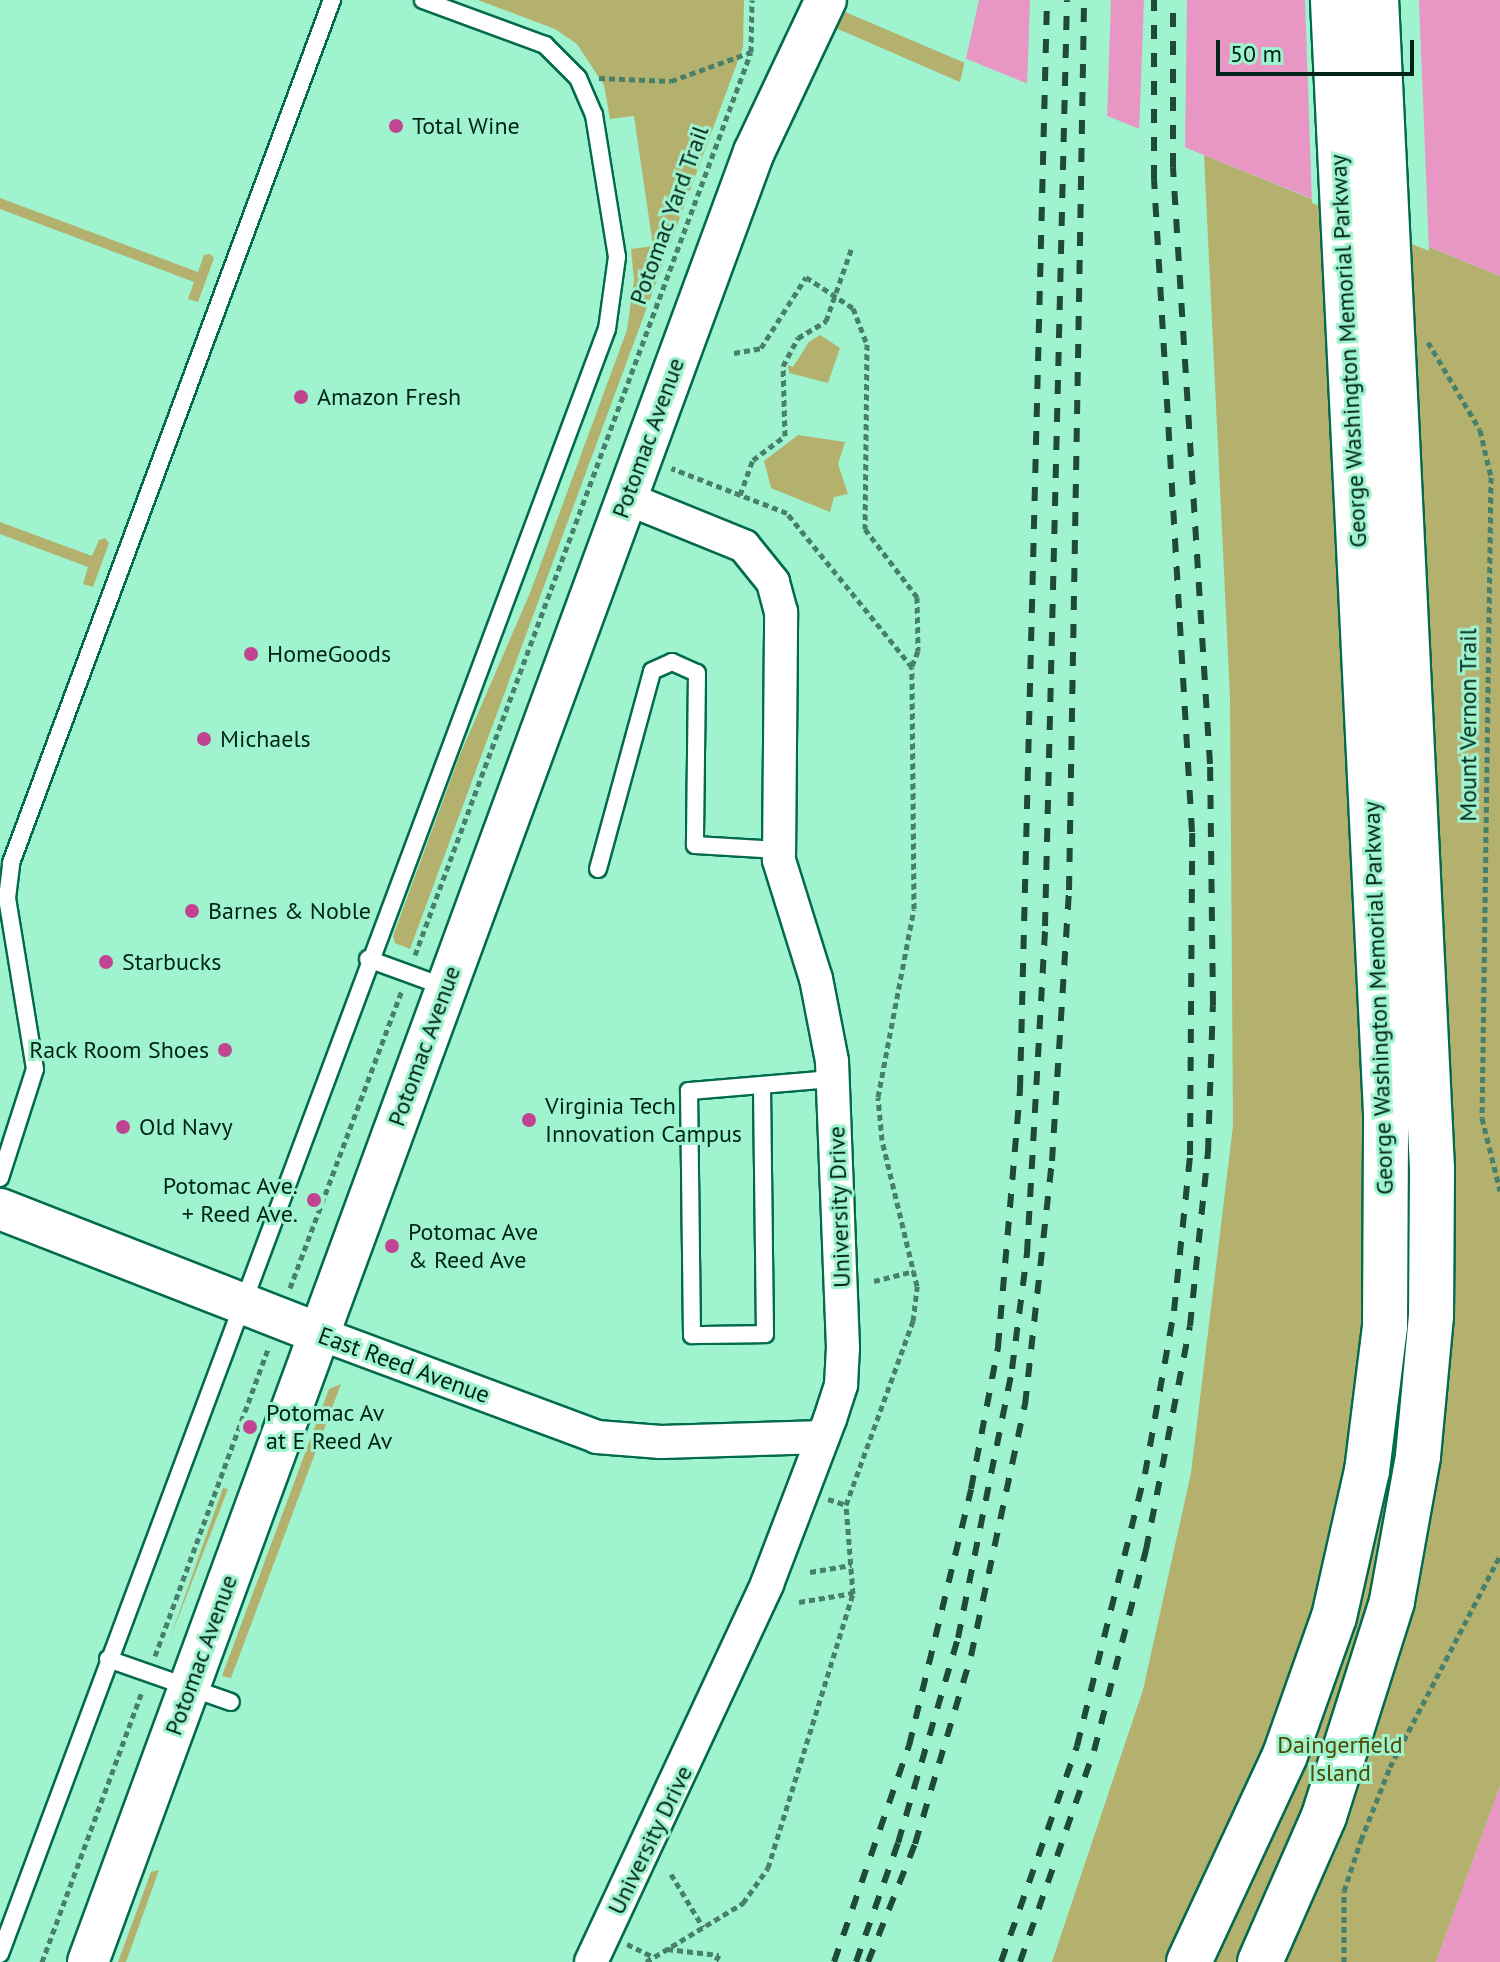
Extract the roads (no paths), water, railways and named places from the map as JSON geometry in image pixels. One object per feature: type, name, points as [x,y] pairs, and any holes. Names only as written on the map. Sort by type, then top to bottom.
[{"type":"highway","name":"George Washington Memorial Parkway","points":[[1189,1962],[1274,1780],[1334,1617],[1367,1471],[1385,1326],[1386,1113],[1342,241],[1333,0]]},
{"type":"highway","name":"George Washington Memorial Parkway","points":[[1260,1962],[1324,1816],[1371,1676],[1407,1528],[1426,1385],[1432,1169],[1376,0]]},
{"type":"street","name":"Potomac Avenue","points":[[88,1962],[808,7]]},
{"type":"street","name":"University Drive","points":[[591,1962],[691,1757],[767,1584],[841,1385],[843,1348],[833,1079],[816,979],[779,850],[781,612],[773,582],[744,546],[626,498]]},
{"type":"street","name":"East Reed Avenue","points":[[0,1209],[597,1437],[661,1442],[823,1437]]},
{"type":"lane","points":[[0,1178],[35,1069],[7,898],[11,863],[332,0]]},
{"type":"lane","points":[[0,1954],[368,959],[607,329],[617,257],[594,115],[578,78],[545,45],[423,0]]},
{"type":"lane","points":[[598,869],[652,671],[672,662],[697,673],[695,845],[779,850]]},
{"type":"lane","points":[[368,959],[445,987]]},
{"type":"lane","points":[[762,1088],[765,1334],[692,1335],[689,1091],[762,1088],[833,1079]]},
{"type":"lane","points":[[108,1659],[231,1702]]},
{"type":"railway","points":[[834,1962],[909,1746],[971,1489],[998,1347],[1020,1089],[1047,0]]},
{"type":"railway","points":[[856,1962],[898,1843],[958,1638],[1012,1369],[1027,1253],[1045,926],[1067,0]]},
{"type":"railway","points":[[868,1962],[915,1844],[971,1656],[1025,1405],[1052,1161],[1069,890],[1084,0]]},
{"type":"railway","points":[[1001,1962],[1077,1746],[1145,1474],[1174,1311],[1190,1155],[1192,832],[1154,179],[1154,0]]},
{"type":"railway","points":[[1020,1962],[1094,1751],[1146,1550],[1190,1326],[1208,1152],[1213,1005],[1210,764],[1173,167],[1173,0]]},
{"type":"place","name":"Total Wine","points":[[396,126]]},
{"type":"place","name":"Amazon Fresh","points":[[301,397]]},
{"type":"place","name":"HomeGoods","points":[[251,654]]},
{"type":"place","name":"Michaels","points":[[204,739]]},
{"type":"place","name":"Barnes & Noble","points":[[192,911]]},
{"type":"place","name":"Starbucks","points":[[106,962]]},
{"type":"place","name":"Rack Room Shoes","points":[[225,1050]]},
{"type":"place","name":"Virginia Tech Innovation Campus","points":[[529,1120]]},
{"type":"place","name":"Old Navy","points":[[123,1127]]},
{"type":"place","name":"Potomac Ave. + Reed Ave.","points":[[314,1200]]},
{"type":"place","name":"Potomac Ave & Reed Ave","points":[[392,1246]]},
{"type":"place","name":"Potomac Av at E Reed Av","points":[[250,1427]]},
{"type":"park label","name":"Daingerfield Island","points":[[1340,1759]]}]
